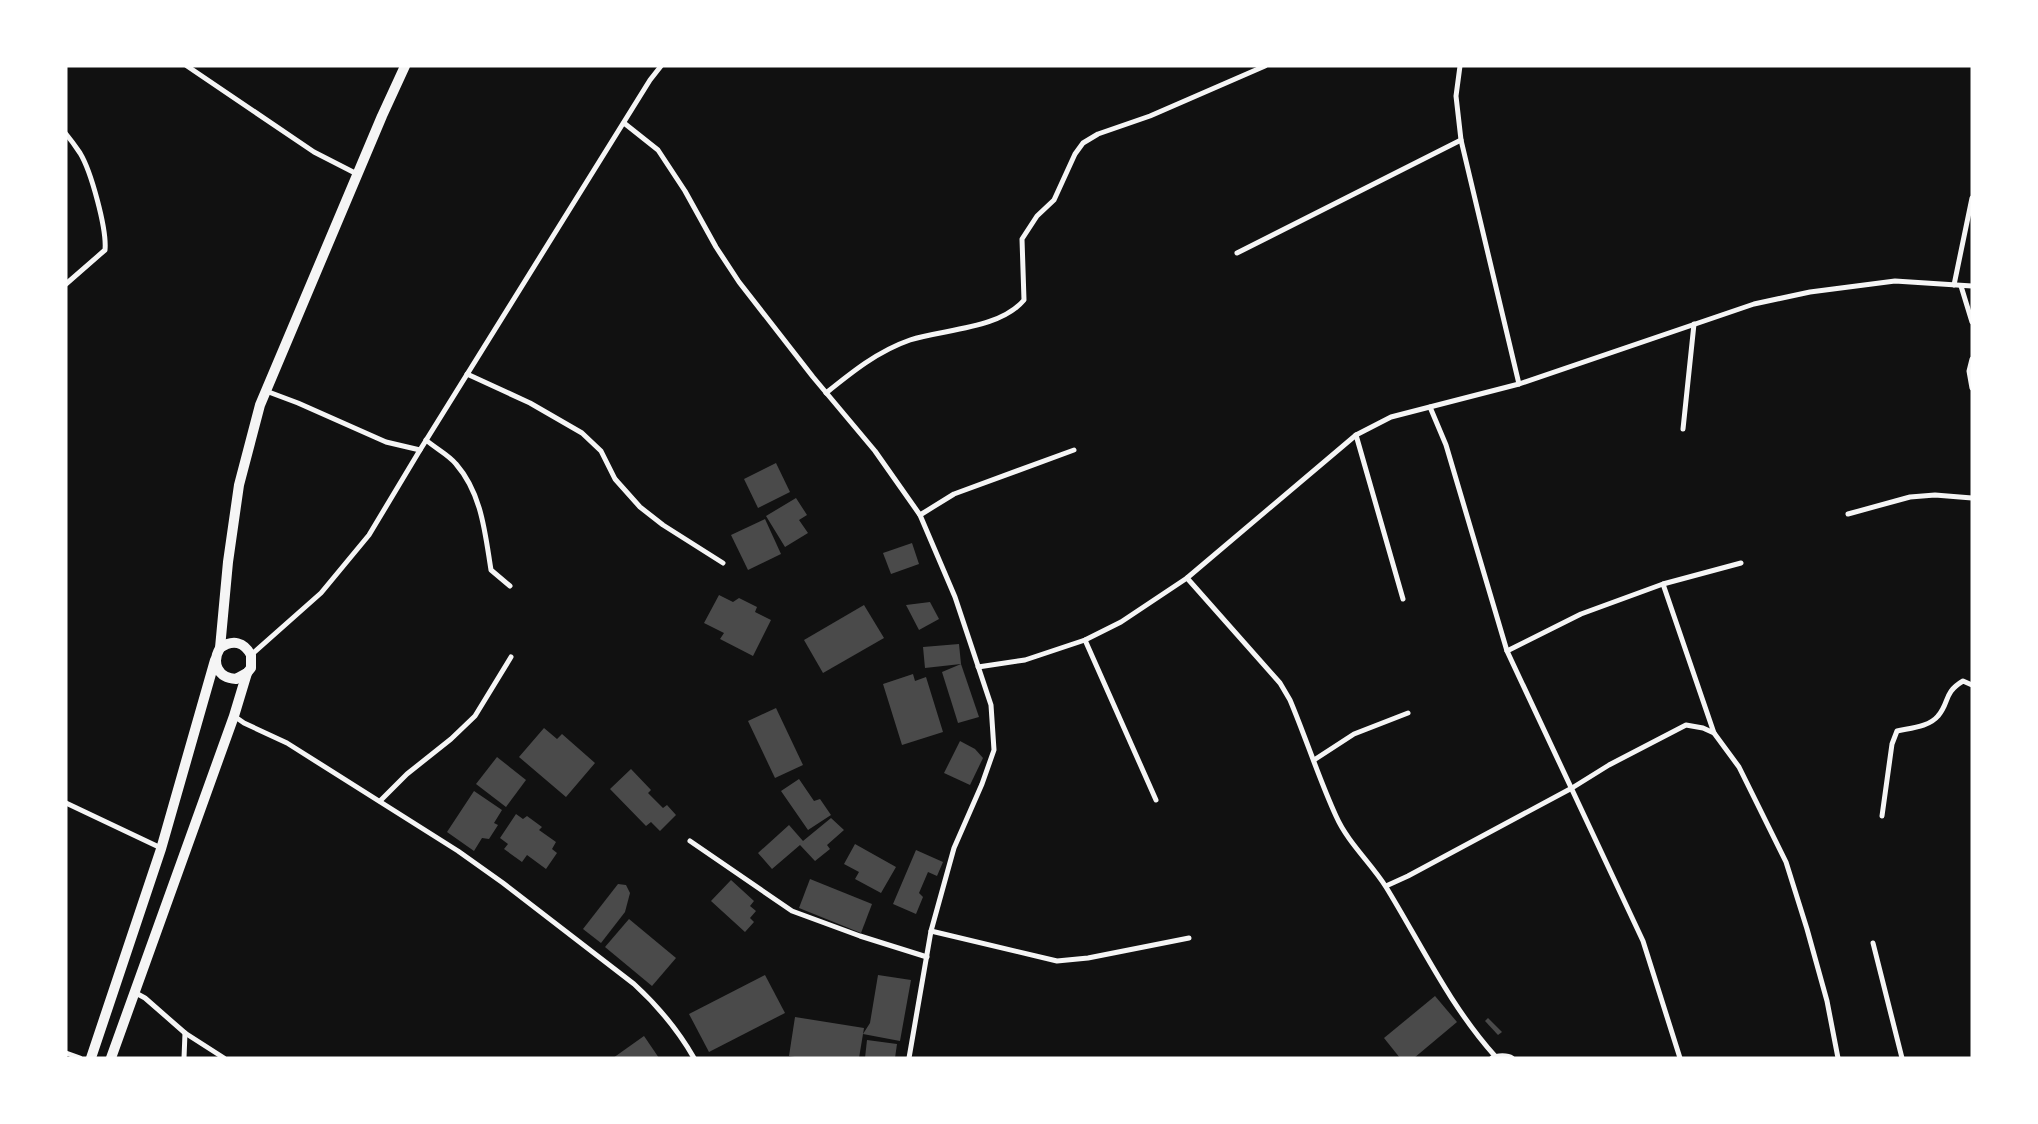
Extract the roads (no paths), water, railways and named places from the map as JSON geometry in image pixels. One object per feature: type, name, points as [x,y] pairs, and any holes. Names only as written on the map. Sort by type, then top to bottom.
[{"type":"main road","points":[[91,1058],[161,848],[220,648],[228,562],[239,485],[260,405],[405,66]]},
{"type":"main road","points":[[111,1058],[133,992],[234,716],[247,673],[251,668],[252,655],[238,643],[232,642],[220,648]]},
{"type":"main road","points":[[216,659],[219,672],[224,676],[236,679],[247,673]]},
{"type":"street","points":[[186,66],[314,152],[358,174]]},
{"type":"street","points":[[252,655],[321,594],[369,535],[650,80],[661,66]]},
{"type":"street","points":[[826,393],[865,363],[909,341],[995,320],[1018,308],[1024,300],[1022,239],[1037,216],[1054,200],[1075,154],[1083,143],[1098,134],[1150,116],[1265,66]]},
{"type":"street","points":[[1460,66],[1456,96],[1461,140],[1519,384]]},
{"type":"street","points":[[624,122],[658,150],[685,191],[716,247],[739,282],[826,393],[876,451],[920,515],[955,596],[990,704],[994,750],[982,784],[954,848],[931,931],[909,1058]]},
{"type":"street","points":[[66,134],[81,154],[98,204],[106,239],[104,250],[66,284]]},
{"type":"street","points":[[1237,253],[1461,140]]},
{"type":"street","points":[[1954,285],[1972,198]]},
{"type":"street","points":[[978,667],[1025,660],[1085,640],[1121,622],[1187,578],[1356,435],[1391,417],[1519,384],[1754,304],[1810,292],[1895,281],[1972,286]]},
{"type":"street","points":[[1961,286],[1972,322]]},
{"type":"street","points":[[1683,429],[1694,324]]},
{"type":"street","points":[[1972,359],[1969,371],[1972,388]]},
{"type":"street","points":[[467,374],[537,407],[582,433],[601,451],[615,479],[640,507],[663,525],[723,563]]},
{"type":"street","points":[[266,391],[386,442],[420,450]]},
{"type":"street","points":[[1430,406],[1446,445],[1508,651],[1643,941],[1680,1058]]},
{"type":"street","points":[[1356,435],[1403,598]]},
{"type":"street","points":[[426,440],[456,463],[474,489],[484,526],[491,570],[510,586]]},
{"type":"street","points":[[920,515],[954,494],[1074,450]]},
{"type":"street","points":[[1848,514],[1910,497],[1935,495],[1972,498]]},
{"type":"street","points":[[1508,651],[1581,614],[1663,584],[1741,563]]},
{"type":"street","points":[[1187,578],[1280,683],[1290,700],[1336,818],[1358,852],[1386,886],[1416,940],[1493,1057],[1512,1058]]},
{"type":"street","points":[[1663,584],[1714,734],[1739,768],[1786,862],[1827,1001],[1838,1058]]},
{"type":"street","points":[[1085,640],[1156,800]]},
{"type":"street","points":[[380,801],[407,774],[451,740],[475,716],[511,657]]},
{"type":"street","points":[[1882,816],[1892,744],[1897,731],[1925,725],[1938,717],[1952,687],[1963,682],[1972,686]]},
{"type":"street","points":[[1314,760],[1354,734],[1408,713]]},
{"type":"street","points":[[234,716],[244,723],[287,743],[380,801],[503,883],[634,984],[653,1001],[682,1038],[694,1058]]},
{"type":"street","points":[[1386,886],[1572,788],[1609,765],[1686,725],[1703,728],[1714,734]]},
{"type":"street","points":[[66,802],[161,848]]},
{"type":"street","points":[[690,841],[792,911],[860,936],[927,957]]},
{"type":"street","points":[[931,931],[1057,961],[1088,958],[1189,938]]},
{"type":"street","points":[[1873,943],[1902,1058]]},
{"type":"street","points":[[133,992],[146,998],[185,1033],[224,1058]]},
{"type":"street","points":[[184,1058],[185,1033]]},
{"type":"street","points":[[66,1053],[80,1058]]}]
